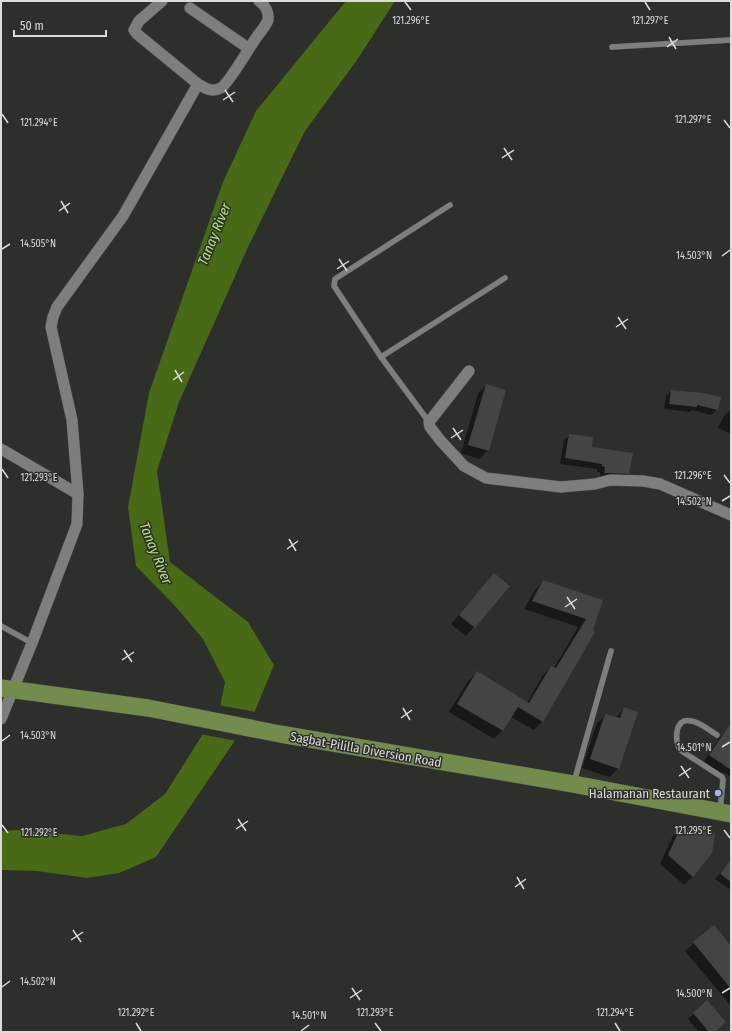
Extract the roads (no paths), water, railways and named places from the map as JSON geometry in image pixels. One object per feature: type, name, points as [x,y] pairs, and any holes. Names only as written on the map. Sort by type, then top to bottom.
[{"type":"main road","name":"Sagbat-Pililla Diversion Road","points":[[7,689],[148,708],[280,734],[573,784],[725,813]]},
{"type":"street","points":[[162,1],[139,21],[134,30],[144,41],[198,84],[208,90],[221,88],[265,26],[268,19],[266,7],[260,1]]},
{"type":"street","points":[[190,8],[248,48]]},
{"type":"street","points":[[1,719],[7,689],[32,644],[77,524],[78,494],[72,420],[51,327],[53,317],[57,307],[124,216],[198,84]]},
{"type":"street","points":[[469,372],[429,422],[430,427],[440,440],[464,466],[486,478],[561,488],[595,484],[610,480],[643,481],[660,484],[731,515]]},
{"type":"street","points":[[1,449],[78,494]]},
{"type":"lane","points":[[612,47],[731,40]]},
{"type":"lane","points":[[429,422],[381,357],[334,286],[335,279],[450,205]]},
{"type":"lane","points":[[381,357],[505,278]]},
{"type":"lane","points":[[1,626],[32,644]]},
{"type":"lane","points":[[573,784],[611,651]]},
{"type":"lane","points":[[717,735],[694,721],[689,720],[680,725],[677,730],[676,738],[677,745],[680,750],[722,777],[725,813]]},
{"type":"water","name":"Tanay River","points":[[346,1],[395,1],[357,60],[305,131],[248,247],[179,402],[157,471],[170,562],[248,622],[274,665],[255,711],[156,857],[119,873],[87,878],[37,871],[1,870],[1,831],[17,830],[82,836],[126,824],[165,794],[220,707],[225,682],[203,639],[176,607],[136,566],[128,507],[149,393],[223,182],[256,111]]},
{"type":"place","name":"Halamanan Restaurant","points":[[718,793]]}]
